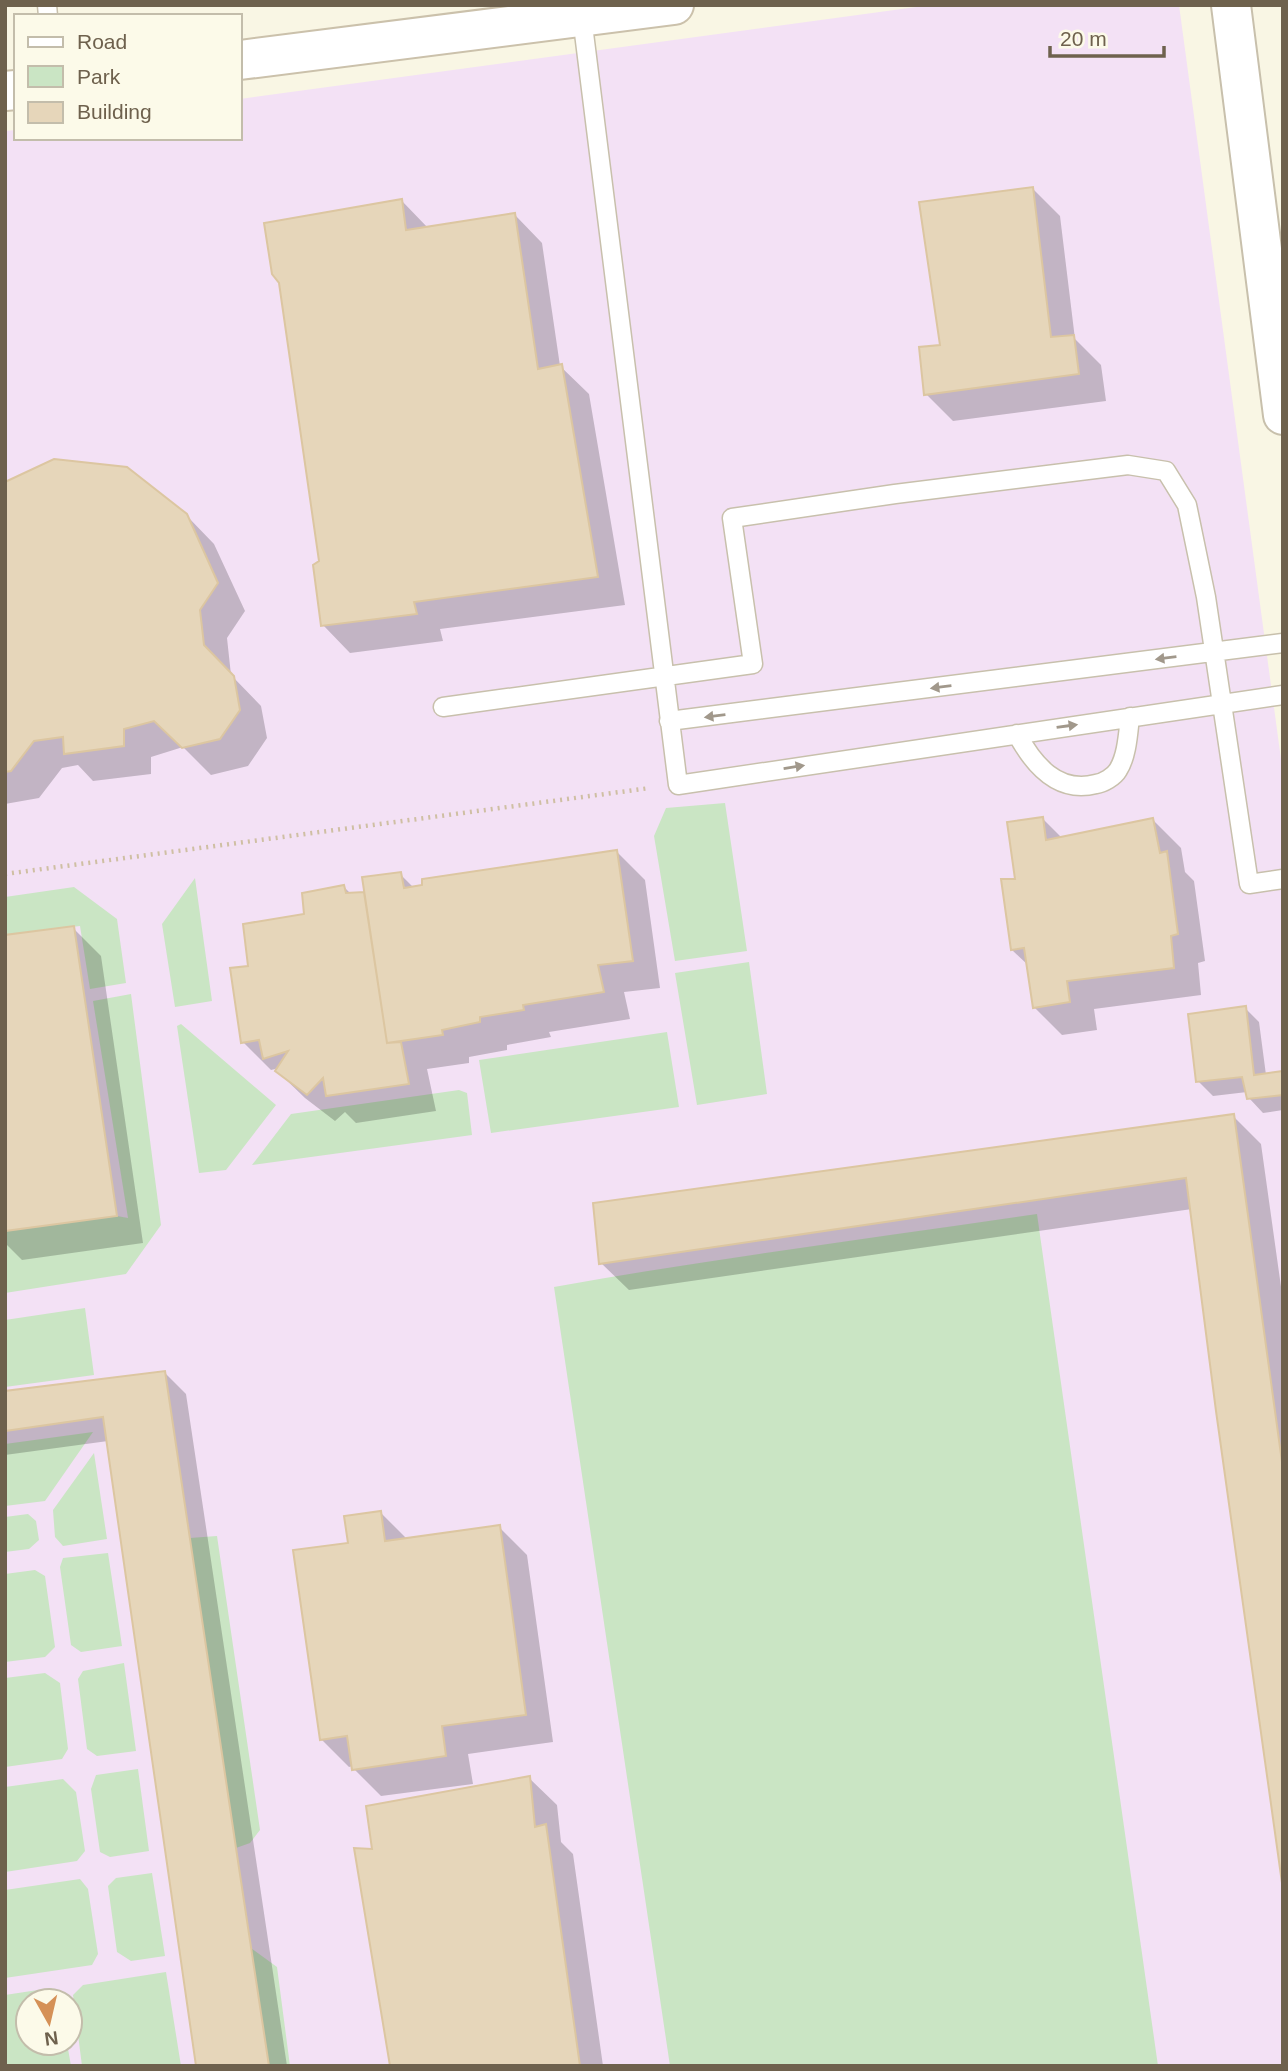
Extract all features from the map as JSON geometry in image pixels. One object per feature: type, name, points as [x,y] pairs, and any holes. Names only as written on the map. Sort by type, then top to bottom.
[{"type":"main road","points":[[242,60],[674,5]]},
{"type":"main road","points":[[1231,5],[1283,415]]},
{"type":"lane","points":[[582,17],[678,785],[1283,695]]},
{"type":"lane","points":[[443,707],[753,664],[732,518],[895,494],[1128,465],[1166,471],[1187,505],[1206,597],[1249,884],[1283,879]]},
{"type":"lane","points":[[669,721],[1283,643]]},
{"type":"lane","points":[[1017,734],[1028,756],[1046,775],[1063,784],[1086,787],[1102,783],[1117,771],[1128,737],[1130,717]]},
{"type":"path","points":[[5,874],[678,785]]},
{"type":"shaded area","points":[[931,5],[1179,5],[1283,774],[1283,2066],[5,2066],[5,131],[14,130],[14,140],[242,140],[242,99]]},
{"type":"green space","points":[[725,803],[747,951],[675,961],[654,836],[666,808]]},
{"type":"green space","points":[[195,878],[212,1001],[175,1007],[162,924]]},
{"type":"green space","points":[[74,887],[117,919],[126,983],[90,989],[80,926],[5,935],[5,897]]},
{"type":"green space","points":[[749,962],[767,1094],[697,1105],[675,973]]},
{"type":"green space","points":[[131,994],[161,1225],[126,1274],[5,1293],[5,1231],[117,1216],[128,1218],[93,1001]]},
{"type":"green space","points":[[181,1024],[276,1105],[226,1170],[199,1173],[177,1026]]},
{"type":"green space","points":[[667,1032],[679,1107],[491,1133],[479,1060]]},
{"type":"green space","points":[[459,1090],[467,1093],[472,1135],[252,1165],[291,1114]]},
{"type":"green space","points":[[1037,1214],[1158,2066],[670,2066],[554,1287],[735,1257]]},
{"type":"green space","points":[[85,1308],[94,1375],[5,1387],[5,1320]]},
{"type":"green space","points":[[93,1432],[45,1501],[5,1506],[5,1444]]},
{"type":"green space","points":[[94,1453],[107,1539],[63,1546],[55,1537],[53,1510]]},
{"type":"green space","points":[[28,1514],[36,1521],[39,1540],[29,1549],[5,1552],[5,1517]]},
{"type":"green space","points":[[217,1536],[260,1830],[250,1843],[236,1848],[190,1538]]},
{"type":"green space","points":[[108,1553],[122,1646],[81,1652],[71,1645],[60,1567],[63,1558]]},
{"type":"green space","points":[[35,1570],[45,1576],[55,1647],[45,1657],[5,1662],[5,1574]]},
{"type":"green space","points":[[124,1663],[136,1751],[97,1756],[87,1749],[78,1679],[83,1671]]},
{"type":"green space","points":[[45,1673],[60,1683],[68,1749],[62,1759],[5,1767],[5,1678]]},
{"type":"green space","points":[[138,1769],[149,1851],[110,1857],[100,1852],[91,1789],[96,1775]]},
{"type":"green space","points":[[63,1779],[76,1792],[85,1851],[77,1861],[5,1872],[5,1787]]},
{"type":"green space","points":[[152,1873],[165,1956],[131,1961],[117,1952],[108,1886],[116,1878]]},
{"type":"green space","points":[[80,1879],[88,1889],[98,1954],[92,1965],[5,1978],[5,1890]]},
{"type":"green space","points":[[244,1943],[277,1967],[290,2066],[236,2066]]},
{"type":"green space","points":[[166,1972],[181,2066],[82,2066],[83,1985]]},
{"type":"green space","points":[[14,1994],[14,2057],[69,2057],[71,2066],[5,2066],[5,1995]]},
{"type":"building","points":[[1033,187],[1051,337],[1074,335],[1079,374],[924,395],[919,347],[940,345],[919,202]]},
{"type":"building","points":[[402,199],[406,230],[515,213],[538,369],[562,364],[598,577],[414,602],[417,614],[321,626],[313,565],[319,561],[279,283],[272,274],[264,223]]},
{"type":"building","points":[[54,459],[127,467],[187,514],[218,583],[200,610],[204,645],[234,676],[240,710],[220,739],[182,748],[154,721],[124,729],[124,746],[64,754],[63,737],[34,741],[11,771],[5,772],[5,482]]},
{"type":"building","points":[[1043,817],[1046,840],[1153,818],[1160,853],[1167,851],[1178,934],[1171,936],[1174,968],[1067,981],[1070,1002],[1033,1008],[1024,948],[1011,950],[1001,879],[1015,879],[1007,822]]},
{"type":"building","points":[[617,850],[633,961],[598,965],[604,992],[523,1005],[524,1010],[480,1017],[480,1022],[442,1030],[443,1035],[387,1043],[362,877],[401,872],[404,888],[422,885],[422,879]]},
{"type":"building","points":[[344,885],[346,893],[364,892],[387,1043],[401,1042],[409,1084],[326,1096],[323,1078],[307,1095],[275,1071],[288,1051],[263,1059],[259,1040],[241,1043],[230,968],[248,966],[243,924],[304,914],[302,893]]},
{"type":"building","points":[[74,926],[117,1216],[5,1231],[5,935]]},
{"type":"building","points":[[1246,1006],[1254,1075],[1283,1071],[1283,1095],[1247,1099],[1242,1077],[1196,1082],[1188,1014]]},
{"type":"building","points":[[1234,1114],[1283,1469],[1283,1890],[1186,1178],[599,1264],[593,1203]]},
{"type":"building","points":[[165,1371],[269,2066],[196,2066],[103,1417],[5,1431],[5,1391]]},
{"type":"building","points":[[381,1511],[385,1541],[500,1525],[526,1715],[442,1726],[446,1756],[352,1770],[347,1736],[320,1740],[293,1550],[348,1543],[344,1516]]},
{"type":"building","points":[[530,1776],[535,1827],[546,1824],[580,2066],[390,2066],[354,1848],[372,1849],[366,1806]]}]
